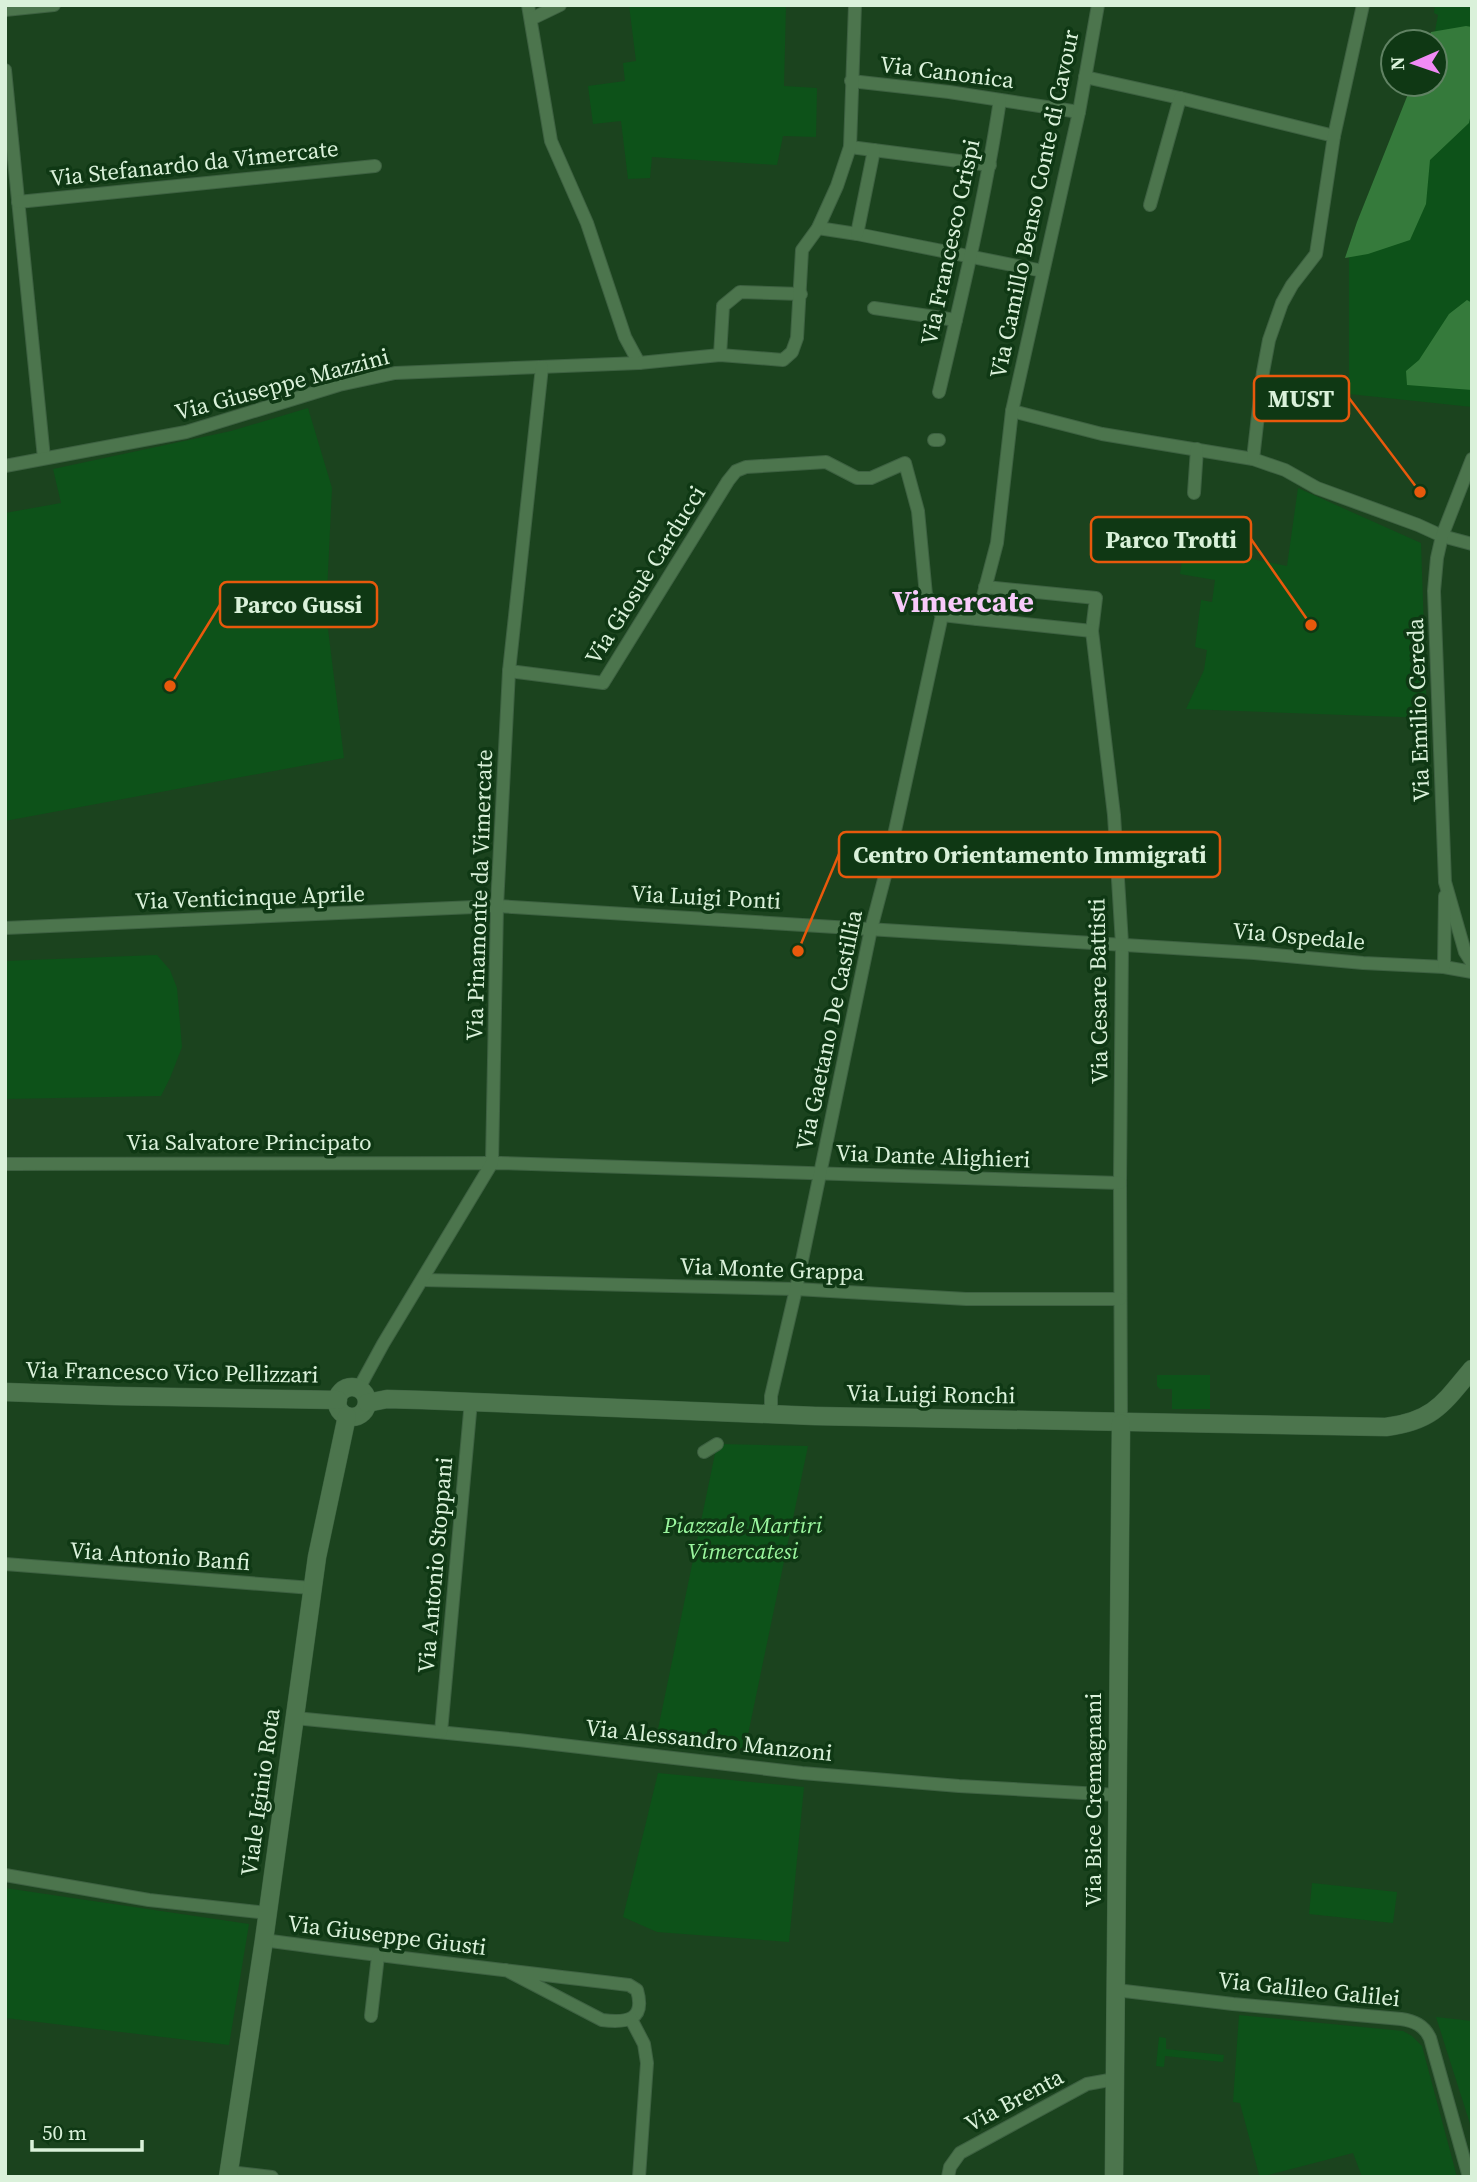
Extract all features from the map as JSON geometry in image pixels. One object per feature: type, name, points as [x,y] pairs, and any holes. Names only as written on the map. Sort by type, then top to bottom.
[{"type":"street","points":[[5,10],[54,5]]},
{"type":"street","points":[[528,5],[551,141],[587,223],[625,337],[639,363]]},
{"type":"street","points":[[531,19],[560,5]]},
{"type":"street","points":[[720,355],[723,306],[740,292],[801,294],[802,250],[818,228],[837,186],[850,147],[855,5]]},
{"type":"street","name":"Via Camillo Benso Conte di Cavour","points":[[977,618],[997,543],[1004,445],[1079,112],[1098,5]]},
{"type":"street","points":[[1253,459],[1269,340],[1287,294],[1316,254],[1334,136],[1363,5]]},
{"type":"street","points":[[5,70],[44,458]]},
{"type":"street","points":[[1085,77],[1180,97],[1334,136]]},
{"type":"street","name":"Via Canonica","points":[[851,82],[949,92],[1079,112]]},
{"type":"street","points":[[1150,205],[1180,97]]},
{"type":"street","name":"Via Francesco Crispi","points":[[939,392],[971,257],[1000,100]]},
{"type":"street","points":[[850,147],[990,165]]},
{"type":"street","points":[[857,234],[874,150]]},
{"type":"street","name":"Via Stefanardo da Vimercate","points":[[18,202],[375,166]]},
{"type":"street","points":[[818,228],[1043,271]]},
{"type":"street","name":"Via Giuseppe Mazzini","points":[[5,466],[186,432],[339,385],[395,373],[639,363],[720,355],[783,360],[792,352],[797,338],[801,294]]},
{"type":"street","points":[[874,308],[956,320]]},
{"type":"street","name":"Via Pinamonte da Vimercate","points":[[363,1396],[383,1344],[492,1163],[497,906],[509,671],[542,367]]},
{"type":"street","points":[[1012,411],[1102,435],[1253,459],[1285,470],[1317,488],[1442,536],[1472,544]]},
{"type":"street","points":[[1194,493],[1196,449]]},
{"type":"street","name":"Via Emilio Cereda","points":[[1444,967],[1445,882],[1434,591],[1442,536],[1472,459]]},
{"type":"street","name":"Via Giosuè Carducci","points":[[509,671],[603,683],[728,481],[736,471],[746,467],[827,462],[857,478],[871,478],[905,463],[918,512],[926,595],[942,615]]},
{"type":"street","name":"Via Cesare Battisti","points":[[985,587],[1096,598],[1092,631],[1114,815],[1122,944],[1121,1423]]},
{"type":"street","points":[[942,615],[1092,631]]},
{"type":"street","name":"Via Gaetano De Castillia","points":[[771,1416],[771,1396],[871,929],[942,615]]},
{"type":"street","name":"Via Emilio Cereda","points":[[1445,882],[1465,952],[1472,963]]},
{"type":"street","name":"Via Luigi Ponti","points":[[497,906],[1122,944]]},
{"type":"street","name":"Via Venticinque Aprile","points":[[5,928],[497,906]]},
{"type":"street","name":"Via Ospedale","points":[[1122,944],[1444,967],[1472,972]]},
{"type":"street","name":"Via Salvatore Principato","points":[[5,1164],[492,1163]]},
{"type":"street","name":"Via Dante Alighieri","points":[[492,1163],[1120,1183]]},
{"type":"street","name":"Via Monte Grappa","points":[[423,1280],[796,1289],[965,1300],[1120,1298]]},
{"type":"street","name":"Via Luigi Ronchi","points":[[471,1401],[724,1411],[741,1419],[771,1416],[804,1421],[815,1416],[1397,1426],[1420,1420],[1438,1408],[1472,1369]]},
{"type":"street","points":[[363,1396],[360,1414],[347,1416],[340,1409],[338,1400],[345,1389],[363,1396],[387,1399],[471,1401]]},
{"type":"street","name":"Via Francesco Vico Pellizzari","points":[[5,1392],[338,1400]]},
{"type":"street","name":"Via Antonio Stoppani","points":[[441,1732],[471,1401]]},
{"type":"street","name":"Viale Iginio Rota","points":[[229,2174],[312,1588],[347,1416]]},
{"type":"street","name":"Via Bice Cremagnani","points":[[1114,2177],[1121,1423]]},
{"type":"street","points":[[704,1452],[717,1444]]},
{"type":"street","name":"Via Antonio Banfi","points":[[5,1564],[312,1588]]},
{"type":"street","name":"Via Alessandro Manzoni","points":[[295,1718],[519,1740],[802,1773],[1118,1795]]},
{"type":"street","points":[[5,1875],[149,1900],[267,1913]]},
{"type":"street","name":"Via Giuseppe Giusti","points":[[264,1940],[629,1985],[638,1990],[638,2012],[631,2019],[619,2022],[602,2020],[506,1970]]},
{"type":"street","points":[[371,2017],[378,1956]]},
{"type":"street","name":"Via Galileo Galilei","points":[[1116,1990],[1401,2019],[1418,2024],[1430,2038],[1468,2177]]},
{"type":"street","points":[[631,2019],[644,2044],[647,2063],[639,2177]]},
{"type":"street","name":"Via Brenta","points":[[948,2177],[950,2167],[960,2153],[1087,2084],[1115,2079]]},
{"type":"street","points":[[229,2174],[272,2177]]},
{"type":"green space","points":[[629,5],[786,5],[784,86],[817,88],[816,137],[783,136],[777,165],[652,157],[650,178],[628,179],[621,121],[593,124],[588,86],[625,81],[623,63],[636,61]]},
{"type":"green space","points":[[1435,5],[1472,5],[1472,407],[1349,394],[1349,254],[1428,98],[1449,98],[1449,28],[1436,28],[1438,15],[1434,13]]},
{"type":"green space","points":[[1472,27],[1472,109],[1469,123],[1430,160],[1426,204],[1410,240],[1368,254],[1345,258],[1406,98],[1449,98],[1449,29]]},
{"type":"green space","points":[[1467,300],[1472,303],[1472,390],[1407,385],[1406,371],[1419,360],[1449,314]]},
{"type":"green space","points":[[308,408],[332,488],[326,613],[344,758],[5,821],[5,513],[61,503],[53,469],[231,431]]},
{"type":"green space","points":[[1298,488],[1421,543],[1427,718],[1186,709],[1204,670],[1207,650],[1195,647],[1201,600],[1212,602],[1215,580],[1180,574],[1184,544],[1205,543],[1207,550],[1287,566]]},
{"type":"green space","points":[[157,955],[170,970],[177,988],[182,1047],[161,1096],[5,1099],[5,961]]},
{"type":"green space","points":[[1157,1375],[1210,1375],[1210,1409],[1172,1409],[1172,1389],[1160,1389],[1157,1386]]},
{"type":"green space","name":"Piazzale Martiri Vimercatesi","points":[[717,1444],[808,1446],[745,1749],[657,1734]]},
{"type":"green space","points":[[658,1773],[804,1787],[789,1942],[657,1932],[623,1917]]},
{"type":"green space","points":[[1312,1883],[1397,1892],[1393,1923],[1309,1914]]},
{"type":"green space","points":[[5,1888],[249,1924],[229,2045],[5,2018]]},
{"type":"green space","points":[[1239,2015],[1403,2031],[1412,2036],[1422,2046],[1457,2177],[1362,2177],[1353,2153],[1264,2176],[1259,2175],[1240,2103],[1233,2102]]},
{"type":"green space","points":[[1436,2017],[1472,2021],[1472,2130]]},
{"type":"green space","points":[[1159,2037],[1166,2038],[1166,2049],[1224,2055],[1223,2062],[1165,2056],[1164,2067],[1156,2066]]},
{"type":"place","name":"MUST","points":[[1420,492]]},
{"type":"place","name":"Parco Trotti","points":[[1311,625]]},
{"type":"place","name":"Parco Gussi","points":[[170,686]]},
{"type":"place","name":"Centro Orientamento Immigrati","points":[[798,951]]},
{"type":"district","name":"Vimercate","points":[[963,602]]}]
